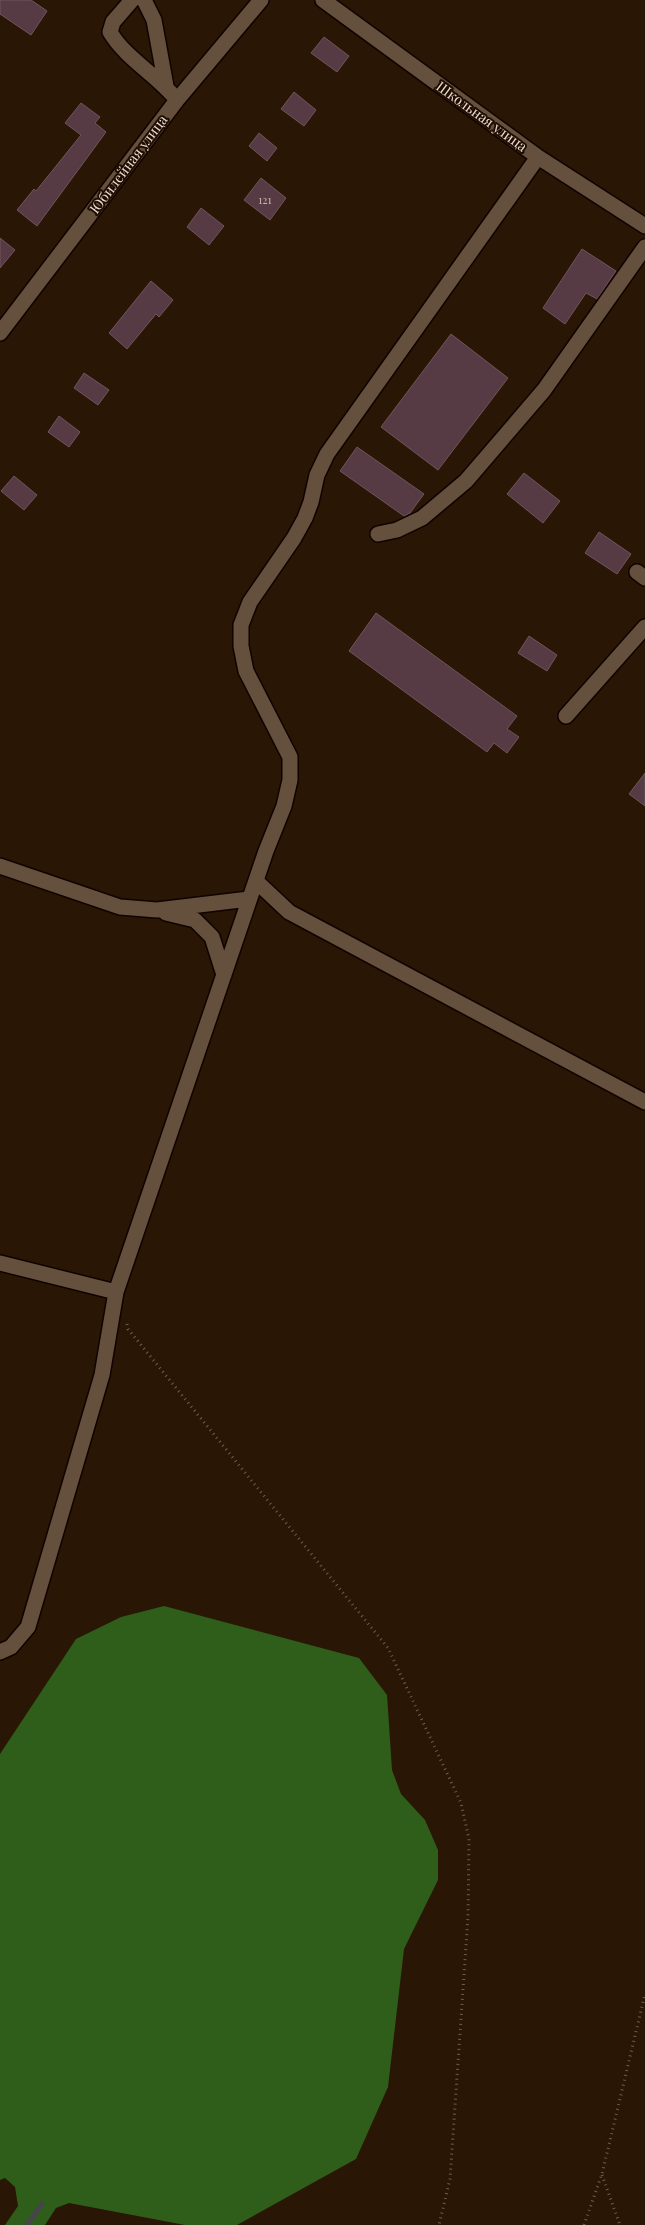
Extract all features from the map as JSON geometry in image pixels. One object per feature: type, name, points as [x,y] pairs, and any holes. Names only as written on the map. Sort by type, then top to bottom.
[{"type":"street","points":[[132,0],[113,22],[110,32],[116,42],[166,86],[177,100]]},
{"type":"street","points":[[144,0],[154,20],[166,86]]},
{"type":"street","name":"Юбилейная улица","points":[[0,333],[177,100],[261,0]]},
{"type":"street","name":"Школьная улица","points":[[323,0],[538,157],[644,223]]},
{"type":"street","points":[[0,1652],[12,1648],[28,1627],[102,1375],[116,1292],[249,900],[284,806],[290,780],[290,757],[246,671],[241,646],[241,624],[250,602],[294,538],[305,518],[311,502],[317,474],[327,454],[538,157]]},
{"type":"street","points":[[378,534],[398,530],[422,518],[466,481],[544,390],[645,247]]},
{"type":"street","points":[[566,716],[645,627]]},
{"type":"street","points":[[0,866],[120,907],[158,910],[249,900]]},
{"type":"street","points":[[256,881],[289,912],[645,1102]]},
{"type":"street","points":[[158,910],[194,920],[212,937],[224,975]]},
{"type":"street","points":[[0,1263],[116,1292]]},
{"type":"path","points":[[125,1320],[128,1329],[388,1648],[461,1803],[469,1839],[468,1917],[450,2179],[439,2225]]},
{"type":"path","points":[[584,2225],[602,2174],[645,1994]]},
{"type":"path","points":[[602,2174],[620,2225]]},
{"type":"green space","points":[[164,1606],[359,1658],[387,1695],[392,1770],[401,1794],[425,1820],[438,1850],[438,1880],[404,1949],[388,2087],[356,2159],[237,2225],[185,2225],[69,2203],[56,2208],[45,2225],[5,2225],[18,2206],[15,2187],[5,2178],[0,2180],[0,1754],[76,1639],[121,1617]]},
{"type":"building","points":[[0,0],[31,0],[47,11],[31,35],[0,14]]},
{"type":"building","points":[[324,37],[349,56],[337,72],[311,53]]},
{"type":"building","points":[[294,92],[316,110],[304,126],[281,109]]},
{"type":"building","points":[[81,103],[100,117],[95,123],[106,132],[37,226],[17,210],[34,189],[36,191],[81,135],[65,123]]},
{"type":"building","points":[[259,133],[277,148],[267,161],[249,146]]},
{"type":"building","points":[[261,178],[286,198],[270,220],[244,200]]},
{"type":"building","points":[[201,208],[224,226],[209,245],[187,227]]},
{"type":"building","points":[[0,238],[15,250],[0,268]]},
{"type":"building","points":[[582,249],[616,271],[597,299],[586,293],[565,324],[543,308]]},
{"type":"building","points":[[151,281],[173,300],[159,317],[156,314],[127,349],[109,333]]},
{"type":"building","points":[[451,334],[508,378],[438,470],[381,427]]},
{"type":"building","points":[[84,373],[109,390],[98,405],[74,388]]},
{"type":"building","points":[[59,416],[80,432],[69,447],[48,432]]},
{"type":"building","points":[[357,447],[424,494],[410,513],[404,516],[340,471]]},
{"type":"building","points":[[524,473],[560,501],[543,523],[507,494]]},
{"type":"building","points":[[14,476],[37,495],[24,510],[1,491]]},
{"type":"building","points":[[599,532],[631,554],[617,574],[585,553]]},
{"type":"building","points":[[376,613],[517,716],[507,729],[519,737],[507,753],[494,743],[487,752],[349,651]]},
{"type":"building","points":[[529,636],[557,655],[547,671],[518,653]]},
{"type":"building","points":[[645,773],[645,806],[629,794]]},
{"type":"waterway","points":[[27,2225],[42,2204]]}]
